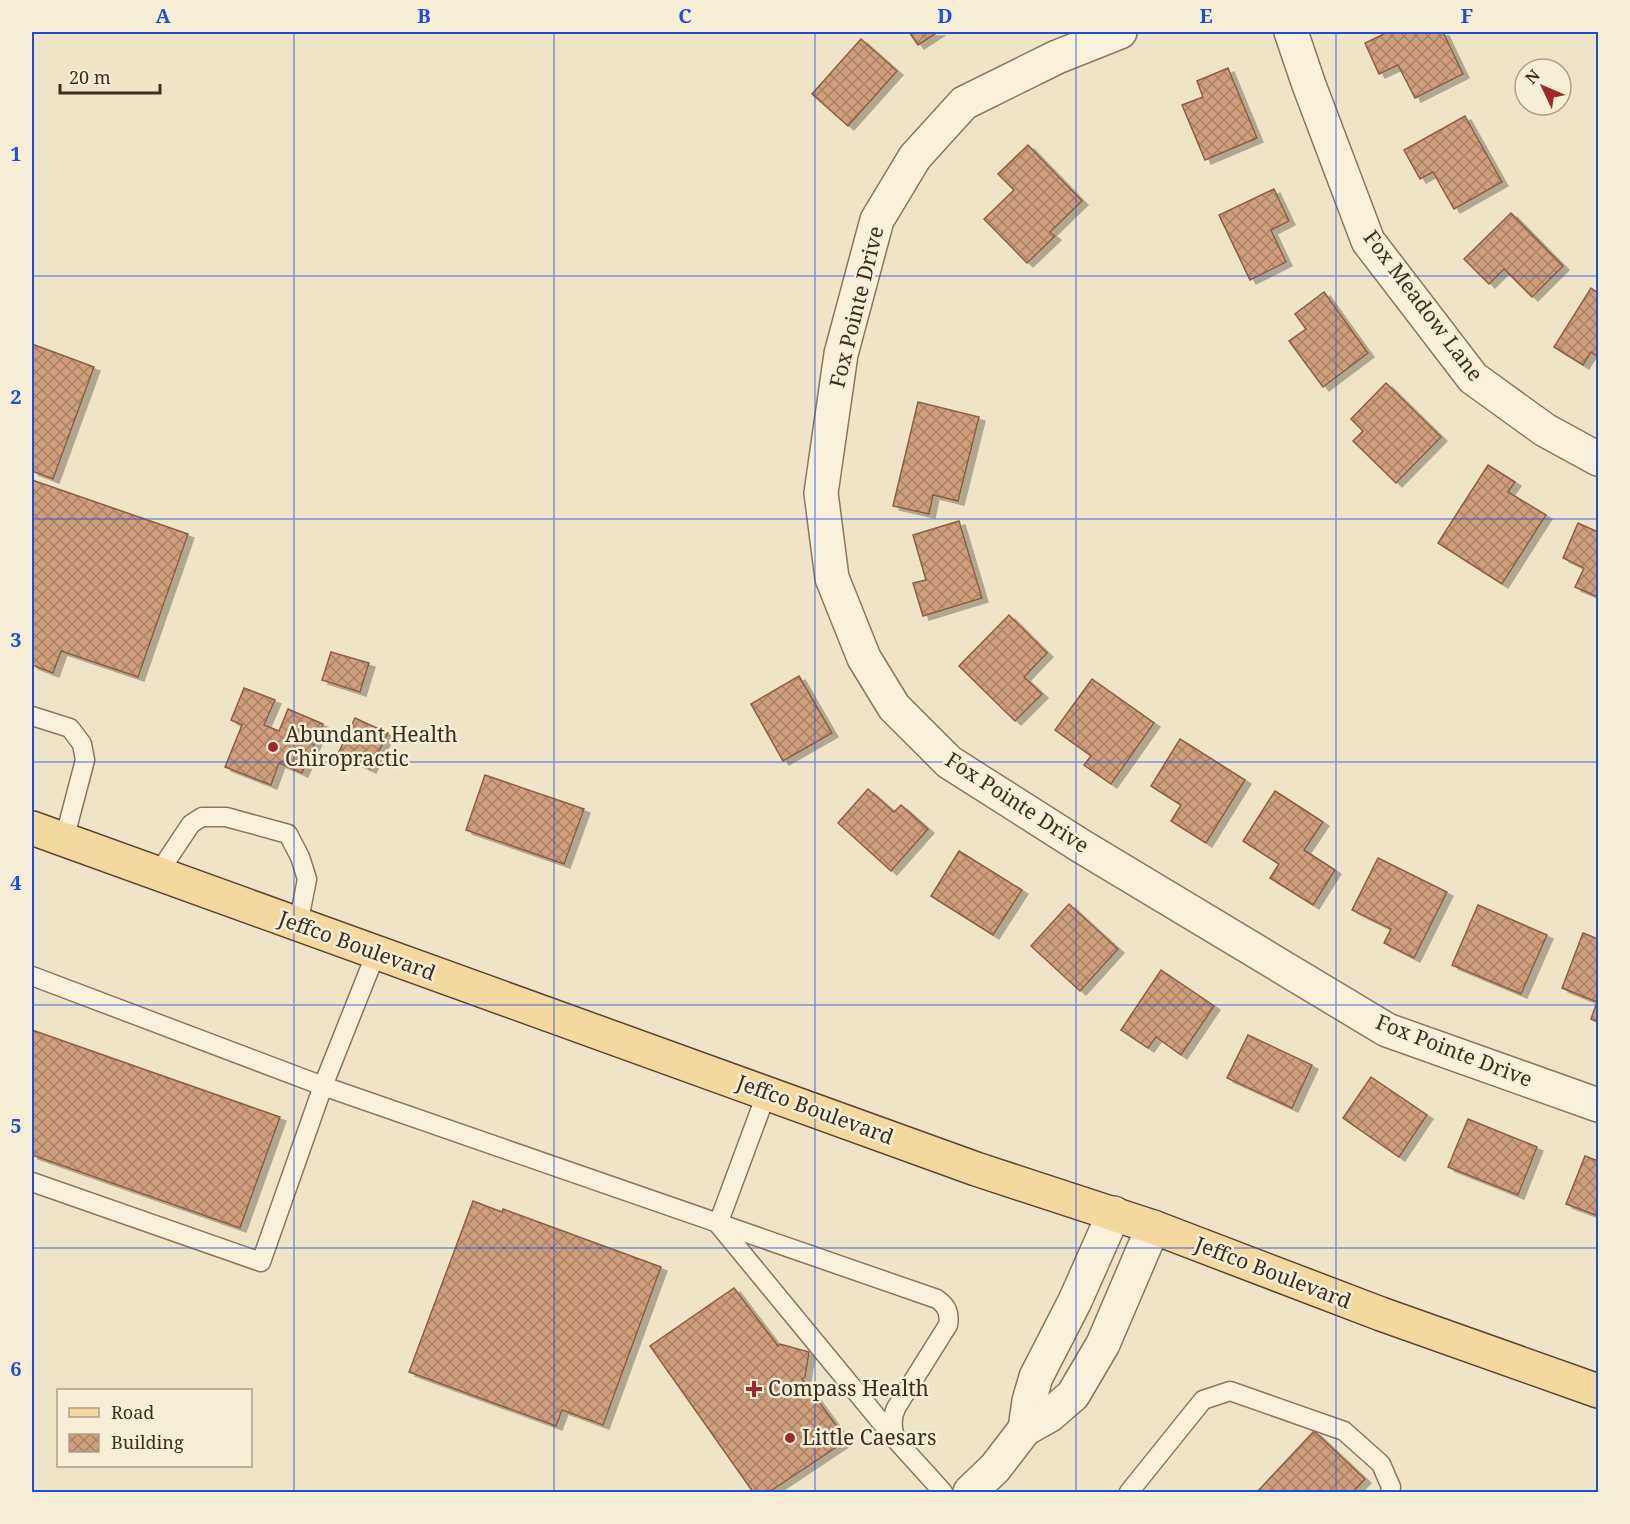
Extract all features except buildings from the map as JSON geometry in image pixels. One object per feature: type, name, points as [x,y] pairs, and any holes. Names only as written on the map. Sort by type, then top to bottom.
[{"type":"main road","name":"Jeffco Boulevard","points":[[32,828],[976,1169],[1153,1227],[1381,1314],[1599,1391]]},
{"type":"street","name":"Fox Pointe Drive","points":[[1120,32],[1057,57],[964,103],[915,157],[877,220],[841,354],[821,493],[832,578],[864,658],[894,707],[949,762],[1081,846],[1387,1030],[1599,1105]]},
{"type":"street","name":"Fox Meadow Lane","points":[[1291,32],[1368,241],[1473,378],[1545,430],[1599,459]]},
{"type":"street","points":[[1026,1429],[1029,1401],[1036,1377],[1075,1301],[1114,1213]]},
{"type":"street","points":[[970,1492],[1026,1429],[1050,1415],[1073,1395],[1102,1344],[1153,1227]]},
{"type":"lane","points":[[32,716],[70,728],[82,744],[85,760],[64,840]]},
{"type":"lane","points":[[158,875],[191,824],[202,817],[226,817],[288,834],[300,857],[307,879],[298,925]]},
{"type":"lane","points":[[32,1182],[261,1262],[323,1086],[376,953]]},
{"type":"lane","points":[[32,976],[323,1086],[937,1299],[945,1305],[949,1316],[948,1325],[896,1408],[892,1418],[892,1430],[897,1440]]},
{"type":"lane","points":[[718,1224],[767,1092]]},
{"type":"lane","points":[[718,1224],[943,1492]]},
{"type":"lane","points":[[1129,1492],[1203,1400],[1230,1391],[1344,1431],[1381,1464],[1391,1487],[1389,1492]]},
{"type":"place","name":"Abundant Health Chiropractic","points":[[273,747]]},
{"type":"place","name":"Compass Health","points":[[754,1389]]},
{"type":"place","name":"Little Caesars","points":[[790,1438]]}]
